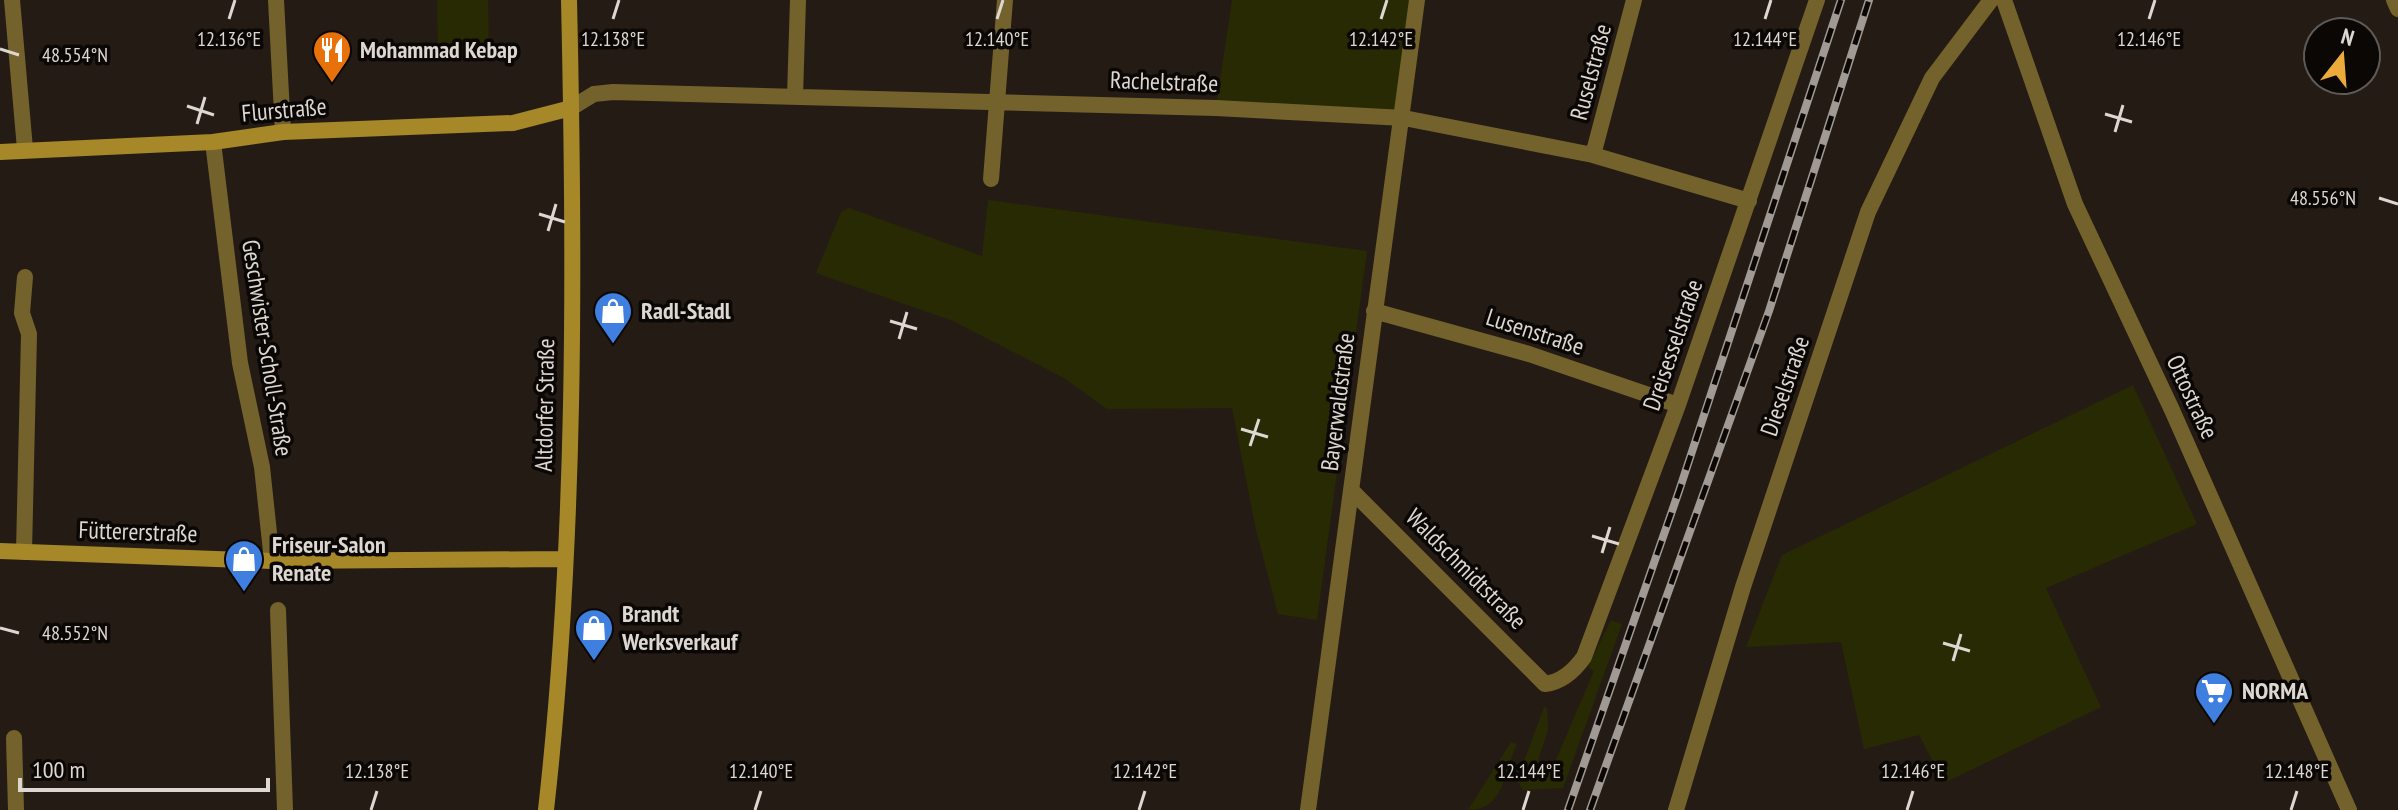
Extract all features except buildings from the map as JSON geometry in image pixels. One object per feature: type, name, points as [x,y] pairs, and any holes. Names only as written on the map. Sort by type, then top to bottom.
[{"type":"street","points":[[12,0],[25,149]]},
{"type":"street","points":[[276,0],[283,132]]},
{"type":"street","name":"Altdorfer Straße","points":[[546,810],[563,559],[573,271],[569,0]]},
{"type":"street","points":[[795,96],[798,0]]},
{"type":"street","points":[[991,179],[1005,0]]},
{"type":"street","name":"Bayerwaldstraße","points":[[1308,810],[1374,311],[1404,118],[1417,0]]},
{"type":"street","name":"Ruselstraße","points":[[1593,155],[1634,0]]},
{"type":"street","name":"Dreisesselstraße","points":[[1545,684],[1556,682],[1576,668],[1584,657],[1678,405],[1817,0]]},
{"type":"street","name":"Dieselstraße","points":[[1676,810],[1743,587],[1868,212],[1932,78],[1991,0]]},
{"type":"street","name":"Ottostraße","points":[[2004,0],[2075,204],[2172,410],[2349,810]]},
{"type":"street","points":[[2394,0],[2398,9]]},
{"type":"street","name":"Rachelstraße","points":[[571,108],[594,94],[613,92],[996,101],[1404,118],[1593,155],[1749,201]]},
{"type":"street","name":"Flurstraße","points":[[0,152],[213,142],[283,132],[513,123],[571,108]]},
{"type":"street","name":"Geschwister-Scholl-Straße","points":[[213,142],[240,363],[262,467],[272,561]]},
{"type":"street","points":[[24,552],[29,334],[22,313],[25,277]]},
{"type":"street","name":"Lusenstraße","points":[[1374,311],[1529,354],[1678,405]]},
{"type":"street","name":"Waldschmidtstraße","points":[[1351,490],[1545,684]]},
{"type":"street","name":"Füttererstraße","points":[[0,551],[272,561],[563,559]]},
{"type":"street","points":[[278,610],[285,810]]},
{"type":"street","points":[[14,738],[16,810]]},
{"type":"green space","points":[[437,0],[488,0],[489,52],[438,53]]},
{"type":"green space","points":[[1232,0],[1417,0],[1404,118],[1216,108]]},
{"type":"green space","points":[[988,200],[1367,251],[1317,620],[1278,614],[1256,530],[1232,408],[1107,409],[1064,378],[953,321],[816,273],[841,212],[849,208],[982,256]]},
{"type":"green space","points":[[2133,385],[2197,524],[2046,588],[2101,707],[1944,783],[1919,735],[1864,749],[1841,642],[1746,647],[1782,555]]},
{"type":"green space","points":[[1611,620],[1622,624],[1563,788],[1523,790],[1517,780],[1544,707],[1547,708],[1548,730],[1537,764],[1540,772],[1552,769],[1594,671],[1588,667]]},
{"type":"green space","points":[[1511,742],[1517,744],[1502,787],[1489,803],[1468,810]]},
{"type":"railway","points":[[1568,810],[1679,491],[1841,0]]},
{"type":"railway","points":[[1590,810],[1769,311],[1869,0]]},
{"type":"place","name":"Mohammad Kebap","points":[[332,84]]},
{"type":"place","name":"Radl-Stadl","points":[[613,345]]},
{"type":"place","name":"Friseur-Salon Renate","points":[[244,593]]},
{"type":"place","name":"Brandt Werksverkauf","points":[[594,662]]},
{"type":"place","name":"NORMA","points":[[2214,725]]}]
